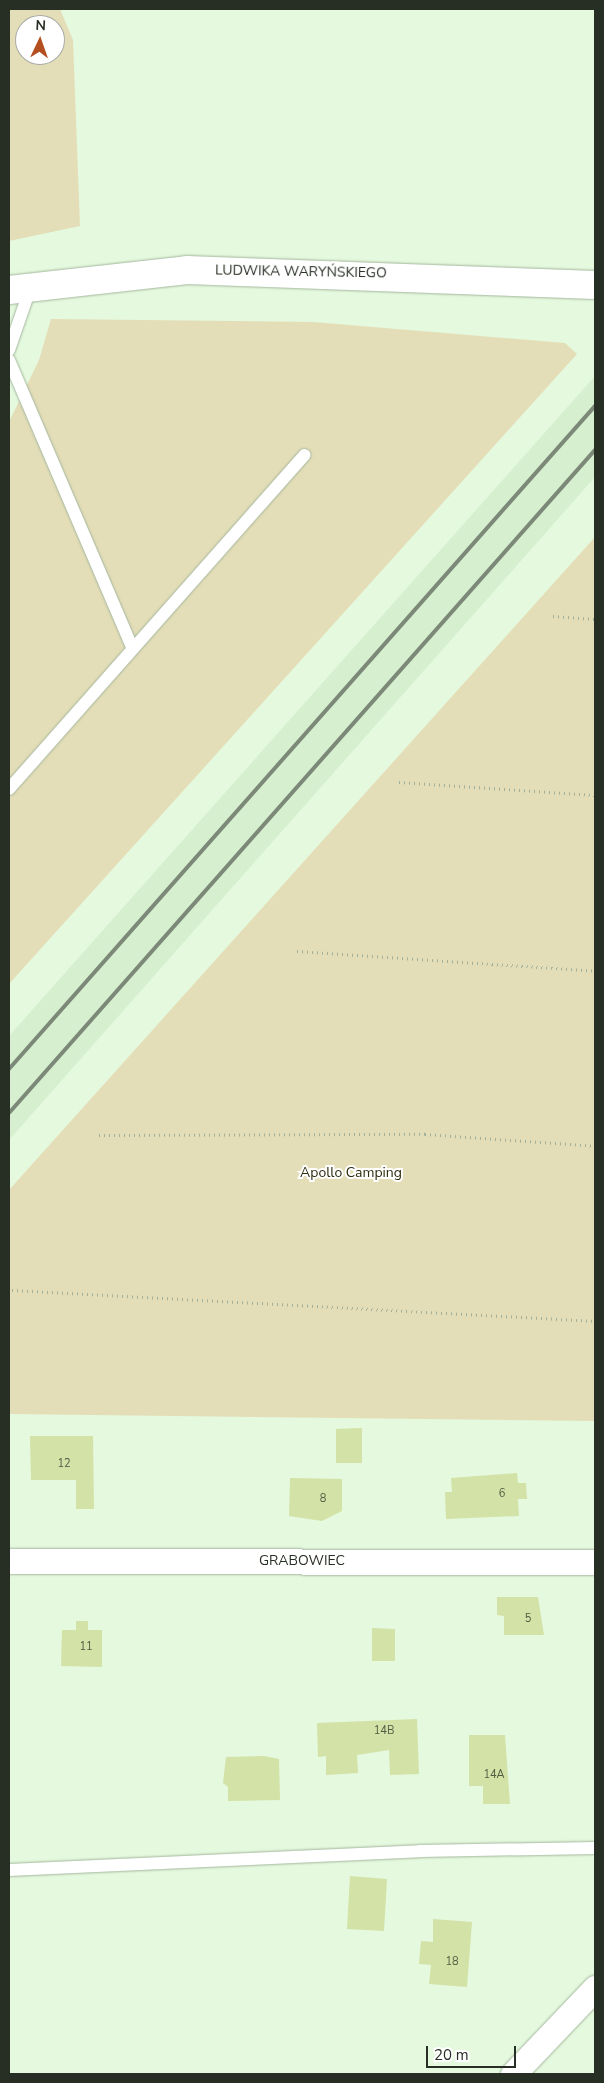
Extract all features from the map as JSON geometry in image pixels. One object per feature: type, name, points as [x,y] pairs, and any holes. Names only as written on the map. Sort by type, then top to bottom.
[{"type":"street","name":"LUDWIKA WARYŃSKIEGO","points":[[20,288],[187,270],[595,285]]},
{"type":"street","name":"GRABOWIEC","points":[[9,1561],[595,1562]]},
{"type":"street","points":[[513,2074],[595,1988]]},
{"type":"lane","points":[[9,350],[20,288]]},
{"type":"lane","points":[[9,360],[133,648]]},
{"type":"lane","points":[[9,789],[304,455]]},
{"type":"lane","points":[[9,1870],[420,1851],[595,1848]]},
{"type":"path","points":[[553,616],[595,619]]},
{"type":"path","points":[[399,782],[595,795]]},
{"type":"path","points":[[297,952],[595,971]]},
{"type":"path","points":[[99,1135],[425,1134],[595,1146]]},
{"type":"path","points":[[12,1290],[595,1321]]},
{"type":"shaded area","points":[[595,376],[595,477],[9,1140],[9,1036]]},
{"type":"green space","points":[[9,9],[60,9],[63,15],[15,15],[15,65],[65,65],[65,21],[73,40],[80,226],[9,241]]},
{"type":"green space","points":[[51,319],[313,322],[565,343],[577,354],[9,984],[9,422],[39,360]]},
{"type":"green space","name":"Apollo Camping","points":[[595,537],[595,1421],[9,1414],[9,1190]]},
{"type":"building","points":[[362,1428],[362,1463],[336,1463],[336,1429]]},
{"type":"building","points":[[30,1436],[93,1436],[94,1509],[76,1509],[76,1480],[31,1480]]},
{"type":"building","points":[[517,1473],[518,1483],[526,1483],[527,1499],[518,1499],[519,1516],[446,1519],[445,1492],[452,1492],[451,1478]]},
{"type":"building","points":[[290,1478],[342,1479],[342,1511],[322,1521],[289,1516]]},
{"type":"building","points":[[497,1597],[538,1597],[544,1635],[504,1635],[504,1616],[497,1615]]},
{"type":"building","points":[[76,1621],[88,1621],[88,1630],[102,1630],[102,1667],[61,1666],[62,1630],[76,1630]]},
{"type":"building","points":[[372,1628],[395,1629],[395,1661],[372,1661]]},
{"type":"building","points":[[417,1719],[419,1774],[390,1775],[389,1750],[357,1755],[358,1773],[326,1775],[326,1756],[318,1757],[317,1723]]},
{"type":"building","points":[[469,1735],[505,1735],[510,1804],[483,1804],[483,1786],[469,1786]]},
{"type":"building","points":[[264,1756],[279,1759],[280,1800],[228,1801],[228,1787],[223,1783],[226,1757]]},
{"type":"building","points":[[350,1876],[387,1879],[384,1931],[347,1929]]},
{"type":"building","points":[[433,1919],[472,1922],[467,1987],[429,1984],[431,1965],[419,1964],[421,1941],[433,1942]]},
{"type":"railway","points":[[9,1069],[595,406]]},
{"type":"railway","points":[[9,1113],[595,450]]}]
